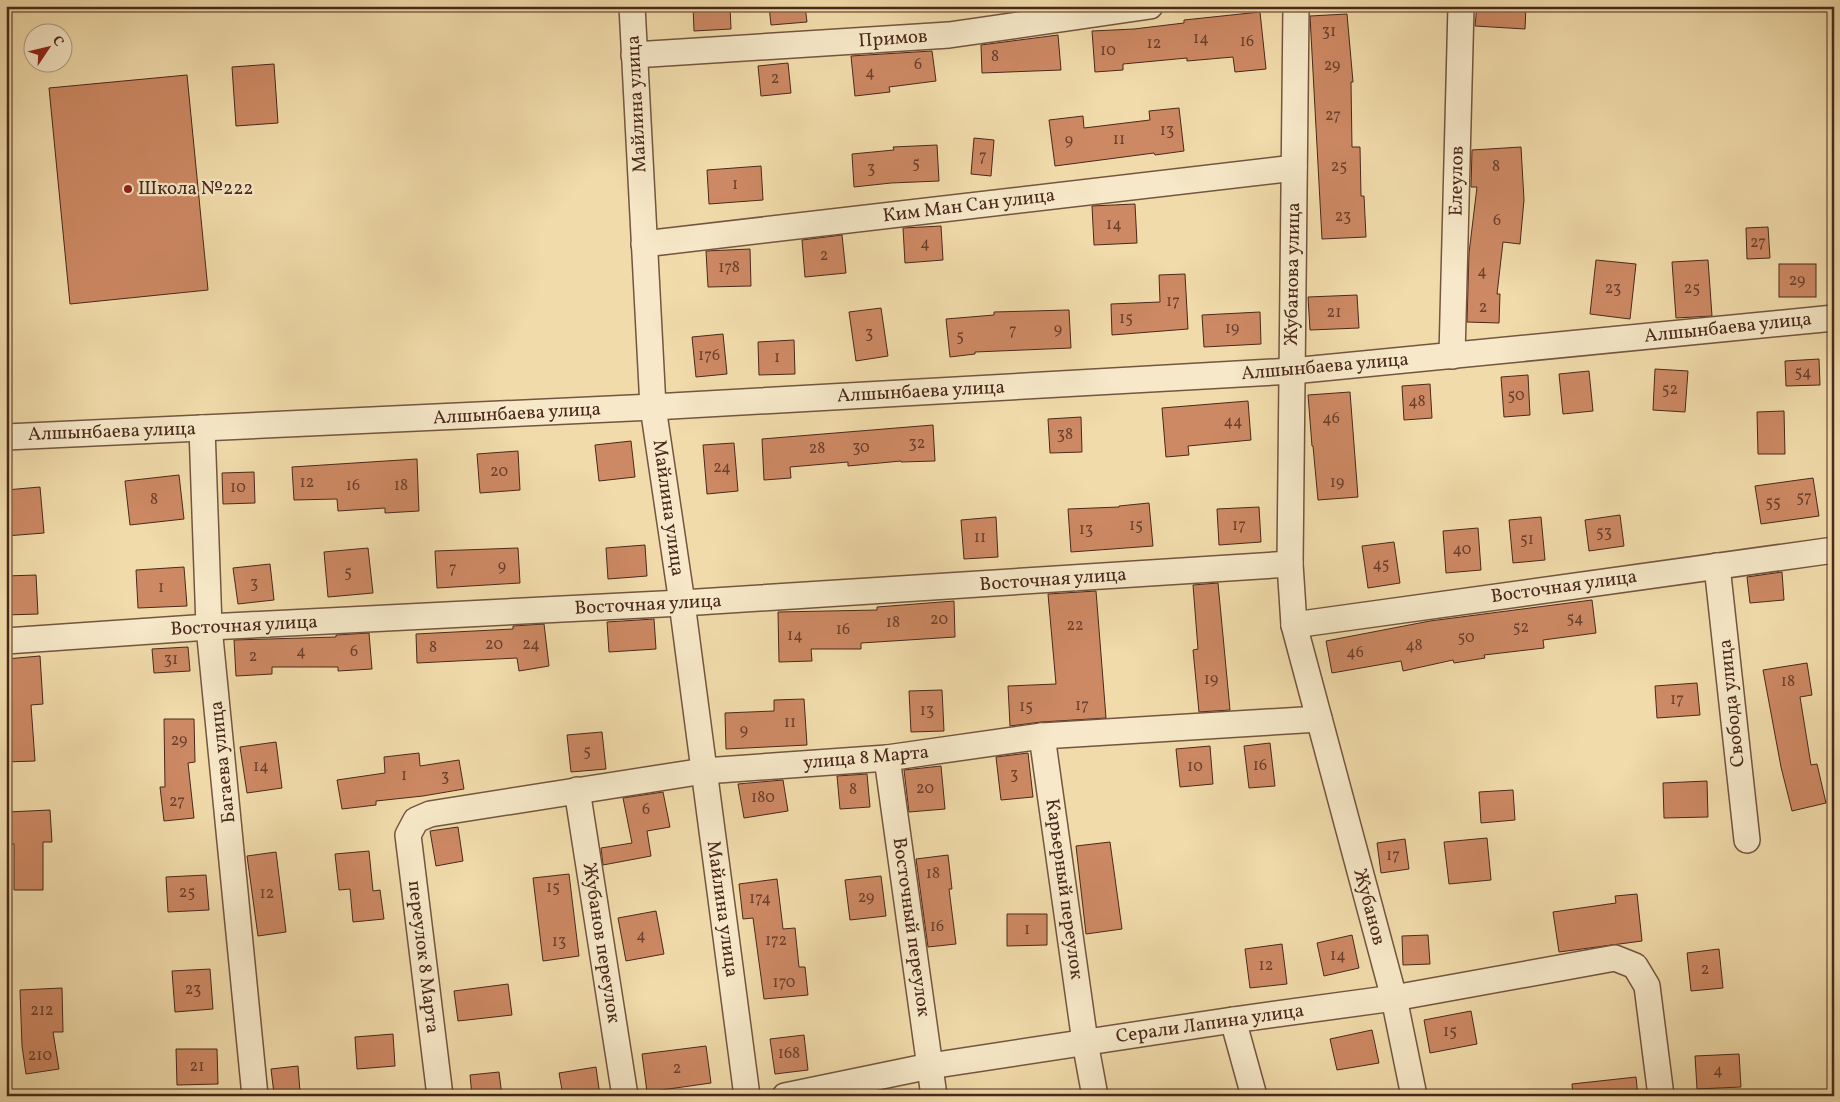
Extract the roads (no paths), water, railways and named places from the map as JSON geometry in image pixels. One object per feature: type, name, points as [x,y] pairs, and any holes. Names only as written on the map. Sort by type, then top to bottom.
[{"type":"street","name":"Майлина улица","points":[[632,6],[652,407],[682,603],[747,1096]]},
{"type":"street","name":"Примов","points":[[634,55],[949,35],[1150,6]]},
{"type":"street","name":"Жубанова улица","points":[[1296,6],[1290,564],[1294,625],[1320,719]]},
{"type":"street","name":"Елеулов","points":[[1452,356],[1461,6]]},
{"type":"street","name":"Ким Ман Сан улица","points":[[644,244],[1294,168]]},
{"type":"street","name":"Алшынбаева улица","points":[[6,437],[652,407],[1292,371],[1834,318]]},
{"type":"street","name":"Багаева улица","points":[[202,428],[209,627],[255,1096]]},
{"type":"street","name":"Восточная улица","points":[[1294,625],[1834,550]]},
{"type":"street","name":"Восточная улица","points":[[6,641],[209,627],[682,603],[1290,564]]},
{"type":"street","name":"Свобода улица","points":[[1717,566],[1747,840]]},
{"type":"street","name":"улица 8 Марта","points":[[416,820],[430,814],[704,771],[887,758],[1042,736],[1320,719]]},
{"type":"street","name":"Жубанов","points":[[1320,719],[1394,998],[1414,1096]]},
{"type":"street","name":"Карьерный переулок","points":[[1042,736],[1095,1096]]},
{"type":"street","name":"Восточный переулок","points":[[887,758],[934,1096]]},
{"type":"street","name":"Жубанов переулок","points":[[577,790],[626,1096]]},
{"type":"street","name":"переулок 8 Марта","points":[[416,820],[408,835],[440,1096]]},
{"type":"street","name":"Серали Лапина улица","points":[[785,1096],[930,1066],[1233,1020],[1394,998],[1615,958],[1635,966],[1647,986],[1661,1096]]},
{"type":"street","points":[[1233,1020],[1254,1096]]},
{"type":"place","name":"Школа №222","points":[[128,189]]}]
